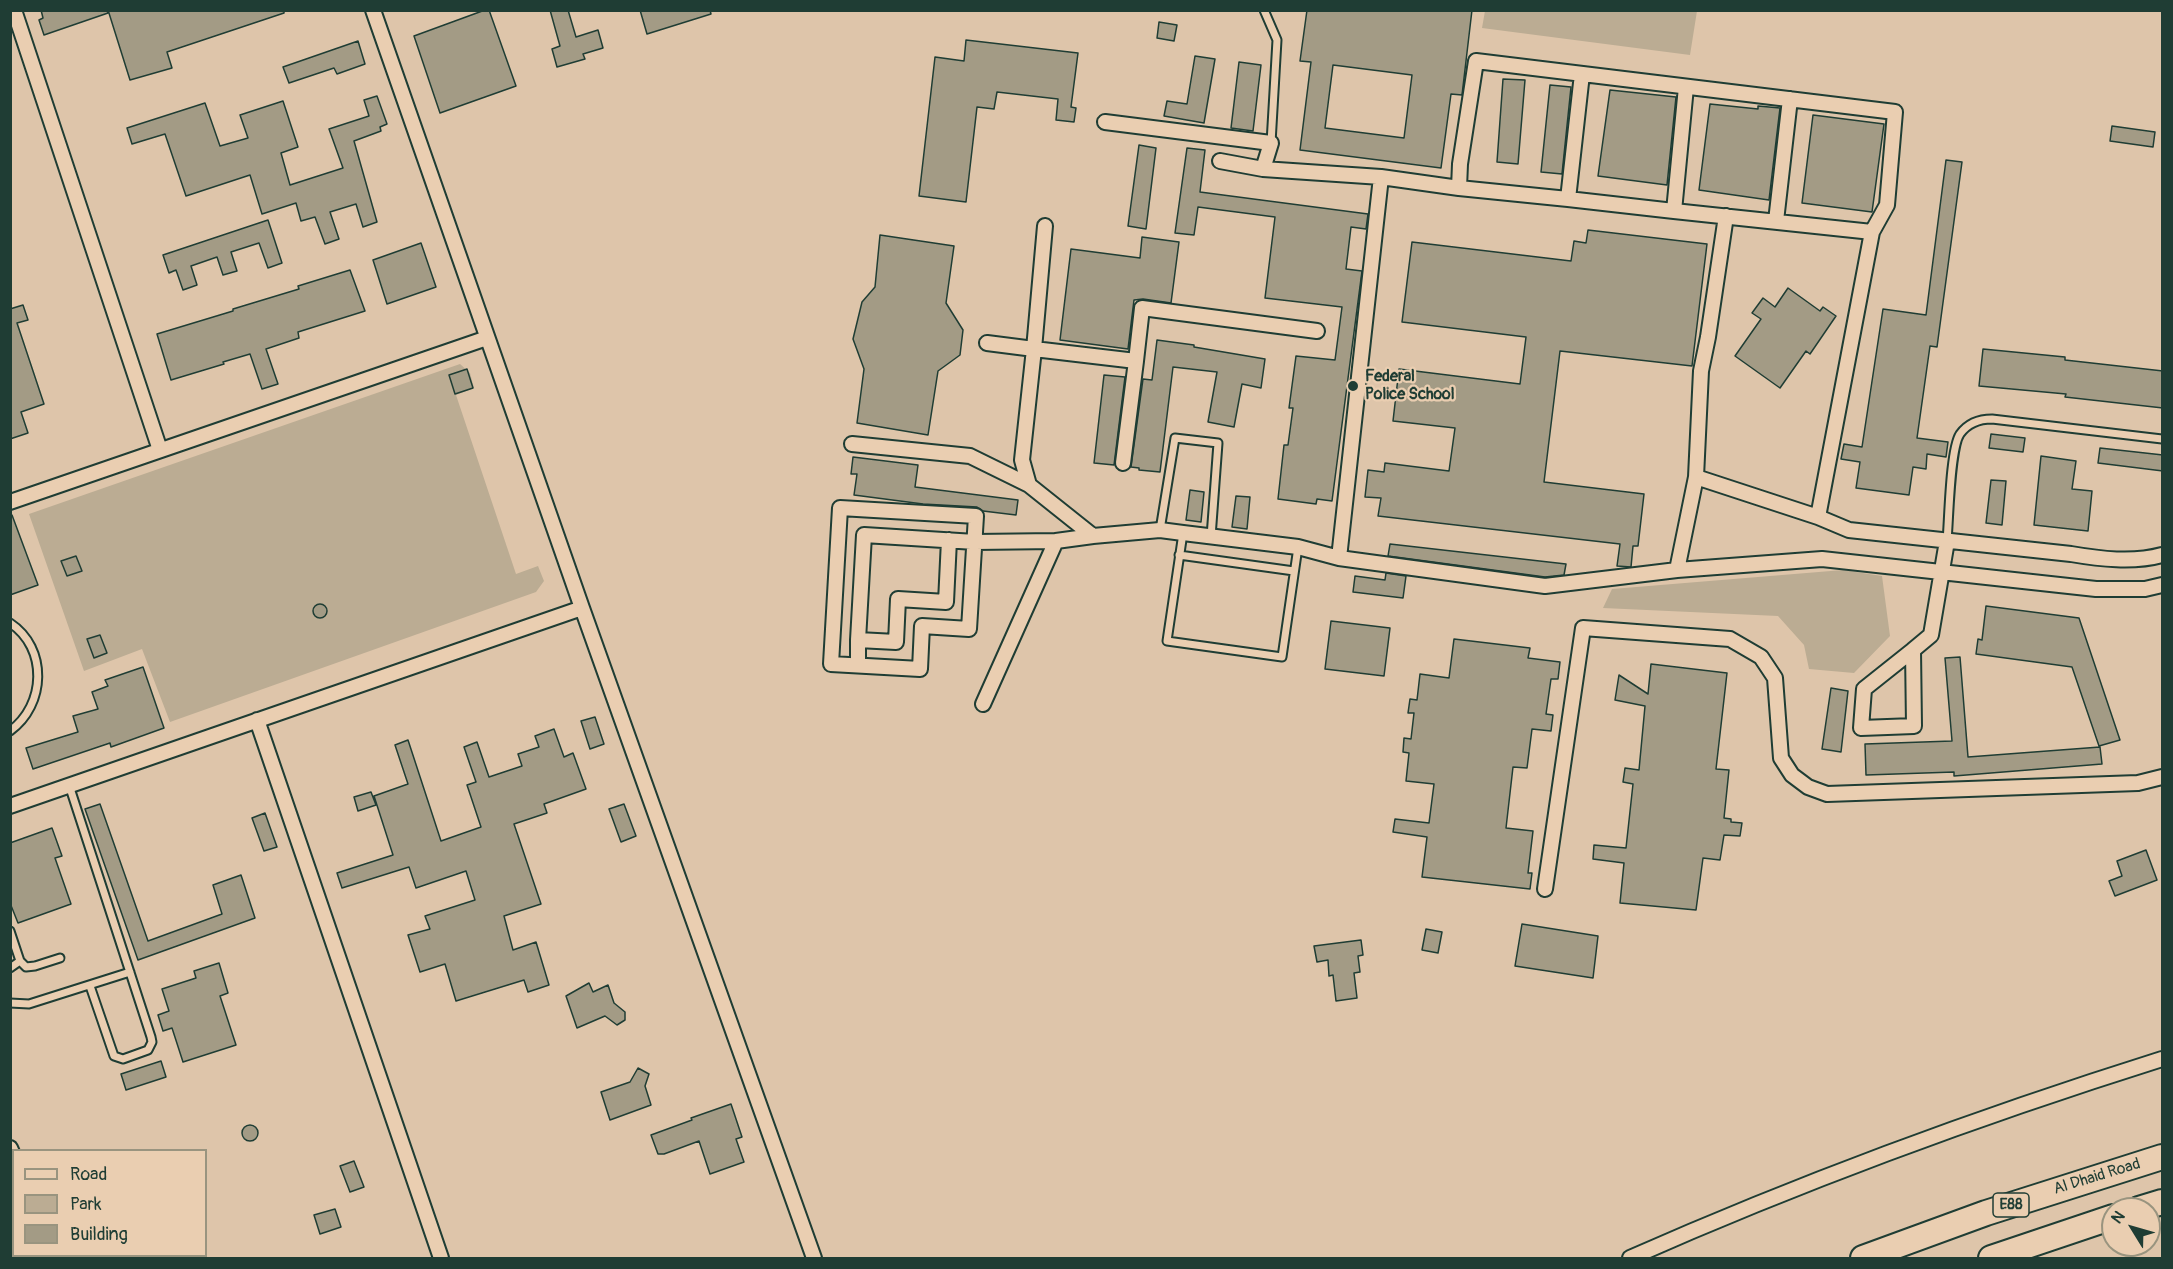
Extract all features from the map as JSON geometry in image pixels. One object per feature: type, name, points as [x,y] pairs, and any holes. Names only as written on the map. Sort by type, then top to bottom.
[{"type":"highway","name":"Al Dhaid Road","points":[[1863,1258],[1986,1213],[2163,1157]]},
{"type":"highway","points":[[1991,1258],[2101,1221]]},
{"type":"street","points":[[14,10],[160,450]]},
{"type":"street","points":[[373,10],[582,608],[814,1258]]},
{"type":"street","points":[[1460,188],[1460,164],[1476,61],[1895,112],[1887,205],[1872,232],[1818,516]]},
{"type":"street","points":[[1568,200],[1582,74]]},
{"type":"street","points":[[1674,211],[1686,87]]},
{"type":"street","points":[[1776,221],[1790,99]]},
{"type":"street","points":[[1105,122],[1271,143],[1263,169]]},
{"type":"street","points":[[1220,161],[1263,169],[1381,177],[1460,188],[1872,232]]},
{"type":"street","points":[[1339,558],[1381,177]]},
{"type":"street","points":[[1677,570],[1696,477],[1701,371],[1726,216]]},
{"type":"street","points":[[1029,485],[1022,460],[1045,226]]},
{"type":"street","points":[[1123,463],[1142,308],[1317,331]]},
{"type":"street","points":[[10,502],[487,338]]},
{"type":"street","points":[[987,343],[1136,361]]},
{"type":"street","points":[[852,444],[970,456],[1029,485],[1093,536]]},
{"type":"street","points":[[1696,477],[1818,516],[1849,530],[2102,559],[2152,558],[2163,555]]},
{"type":"street","points":[[840,508],[976,516],[975,542],[969,629],[922,626],[920,669],[831,664],[840,508]]},
{"type":"street","points":[[858,665],[864,535],[975,542],[1056,541],[1160,530],[1298,547],[1339,558],[1545,586],[1677,570],[1822,559],[2097,589],[2145,589],[2163,585]]},
{"type":"street","points":[[858,640],[896,642],[898,599],[946,602],[949,540]]},
{"type":"street","points":[[982,704],[1056,541]]},
{"type":"street","points":[[1913,650],[1914,726],[1861,728],[1864,689],[1930,635],[1947,541]]},
{"type":"street","points":[[10,806],[582,608]]},
{"type":"street","points":[[1545,889],[1583,628],[1730,639],[1761,657],[1775,678],[1781,758],[1792,775],[1808,787],[1827,794],[2138,783],[2163,777]]},
{"type":"street","points":[[257,720],[441,1258]]},
{"type":"street","points":[[1630,1258],[1780,1194],[1885,1153],[1981,1118],[2163,1059]]},
{"type":"lane","points":[[1264,10],[1277,39],[1271,143]]},
{"type":"lane","points":[[1947,541],[1955,446],[1958,436],[1973,422],[1992,419],[2163,439]]},
{"type":"lane","points":[[1160,530],[1175,438],[1218,443],[1211,537]]},
{"type":"lane","points":[[1183,533],[1167,641],[1282,657],[1298,547]]},
{"type":"lane","points":[[1179,555],[1294,571]]},
{"type":"lane","points":[[10,623],[17,627],[29,641],[36,658],[39,677],[37,695],[29,712],[10,731]]},
{"type":"lane","points":[[69,785],[151,1037],[151,1046],[144,1053],[123,1059],[114,1056],[90,986]]},
{"type":"lane","points":[[10,931],[20,961],[26,967],[30,968],[60,958]]},
{"type":"lane","points":[[10,968],[20,961]]},
{"type":"lane","points":[[10,1003],[29,1004],[130,972]]},
{"type":"green space","points":[[1485,10],[1697,11],[1690,55],[1482,28]]},
{"type":"green space","points":[[460,364],[470,373],[474,388],[456,395],[516,574],[538,566],[544,581],[536,592],[170,722],[142,649],[84,671],[29,514]]},
{"type":"green space","points":[[1843,570],[1882,576],[1890,636],[1854,673],[1809,669],[1804,645],[1778,616],[1603,608],[1612,589]]},
{"type":"building","points":[[41,10],[107,10],[108,13],[44,35],[39,20],[43,18]]},
{"type":"building","points":[[108,10],[284,10],[284,13],[167,52],[172,68],[130,80]]},
{"type":"building","points":[[489,10],[516,86],[440,113],[414,36]]},
{"type":"building","points":[[550,10],[568,10],[576,37],[598,30],[603,48],[583,54],[585,59],[557,67],[552,49],[560,46]]},
{"type":"building","points":[[640,10],[710,10],[711,14],[647,34]]},
{"type":"building","points":[[1307,10],[1472,10],[1462,95],[1451,94],[1441,168],[1300,150],[1311,62],[1300,61]],"holes":[[[1333,65],[1412,75],[1404,138],[1325,128]]]},
{"type":"building","points":[[1159,22],[1177,25],[1174,41],[1157,38]]},
{"type":"building","points":[[966,40],[1078,53],[1071,107],[1076,108],[1074,122],[1056,120],[1058,99],[997,92],[994,109],[977,107],[966,202],[919,196],[935,57],[964,61]]},
{"type":"building","points":[[358,41],[365,64],[337,74],[334,68],[289,83],[283,67]]},
{"type":"building","points":[[1195,56],[1215,59],[1204,123],[1164,116],[1167,101],[1187,104]]},
{"type":"building","points":[[1239,62],[1261,65],[1253,131],[1231,128]]},
{"type":"building","points":[[1503,79],[1525,80],[1518,164],[1497,162]]},
{"type":"building","points":[[1550,85],[1571,87],[1562,174],[1541,172]]},
{"type":"building","points":[[1610,90],[1676,97],[1667,185],[1598,176]]},
{"type":"building","points":[[377,96],[387,124],[380,127],[381,131],[354,141],[377,222],[363,227],[356,204],[330,212],[339,239],[325,244],[315,217],[301,221],[296,203],[262,214],[250,175],[186,196],[165,134],[132,144],[127,128],[205,103],[220,146],[248,138],[240,115],[283,101],[298,147],[281,153],[290,185],[343,168],[329,129],[369,116],[364,100]]},
{"type":"building","points":[[1710,104],[1758,109],[1758,106],[1780,108],[1769,200],[1699,190]]},
{"type":"building","points":[[1813,115],[1884,124],[1872,212],[1802,203]]},
{"type":"building","points":[[2112,126],[2155,132],[2153,147],[2110,141]]},
{"type":"building","points":[[1139,145],[1156,148],[1146,229],[1128,226]]},
{"type":"building","points":[[1187,148],[1205,150],[1200,192],[1368,214],[1366,229],[1351,227],[1346,269],[1362,271],[1332,501],[1317,499],[1316,504],[1278,499],[1284,445],[1288,445],[1293,408],[1289,408],[1296,356],[1335,360],[1342,307],[1265,298],[1275,217],[1198,207],[1194,235],[1175,233]]},
{"type":"building","points":[[1946,160],[1962,162],[1937,347],[1930,346],[1917,438],[1948,442],[1946,457],[1927,454],[1926,469],[1913,467],[1909,495],[1856,488],[1860,462],[1841,459],[1844,444],[1862,447],[1883,309],[1926,315]]},
{"type":"building","points":[[268,220],[282,263],[268,268],[259,243],[231,252],[237,271],[223,275],[217,257],[191,266],[197,285],[183,290],[176,270],[169,273],[163,255]]},
{"type":"building","points":[[1588,230],[1707,244],[1692,366],[1560,351],[1544,482],[1644,494],[1638,546],[1633,546],[1631,567],[1617,566],[1620,544],[1378,516],[1381,498],[1365,497],[1368,470],[1384,472],[1385,463],[1449,471],[1455,428],[1393,421],[1399,369],[1520,384],[1526,337],[1402,322],[1412,242],[1571,261],[1574,241],[1586,243]]},
{"type":"building","points":[[880,235],[954,246],[946,303],[963,330],[960,355],[938,371],[928,435],[857,423],[864,369],[853,339],[862,302],[875,287]]},
{"type":"building","points":[[1142,237],[1179,242],[1171,303],[1134,300],[1128,349],[1060,340],[1071,249],[1140,258]]},
{"type":"building","points":[[421,243],[436,287],[387,304],[373,260]]},
{"type":"building","points":[[350,270],[365,311],[298,332],[299,338],[266,349],[278,384],[262,389],[250,354],[171,380],[157,334],[233,311],[233,309],[299,289],[298,286]]},
{"type":"building","points":[[1788,288],[1820,311],[1823,307],[1836,316],[1810,354],[1806,351],[1780,388],[1735,356],[1761,319],[1752,313],[1763,298],[1775,307]]},
{"type":"building","points":[[23,305],[28,320],[17,323],[44,404],[21,412],[28,433],[10,439],[10,309]]},
{"type":"building","points":[[1157,340],[1265,359],[1261,388],[1242,384],[1234,427],[1208,422],[1217,372],[1173,367],[1160,472],[1131,467],[1143,379],[1152,380]]},
{"type":"building","points":[[1983,349],[2065,357],[2065,360],[2163,371],[2163,408],[2065,397],[2066,394],[1979,386]]},
{"type":"building","points":[[467,369],[473,388],[455,394],[449,375]]},
{"type":"building","points":[[1104,375],[1125,377],[1114,465],[1094,463]]},
{"type":"building","points":[[1991,434],[2025,438],[2023,452],[1989,448]]},
{"type":"building","points":[[2100,448],[2163,455],[2163,471],[2098,463]]},
{"type":"building","points":[[2041,456],[2076,461],[2072,489],[2092,491],[2088,531],[2034,525]]},
{"type":"building","points":[[853,457],[918,465],[915,487],[1018,500],[1016,515],[983,511],[977,507],[923,504],[854,495],[857,474],[851,474]]},
{"type":"building","points":[[1991,480],[2006,481],[2002,525],[1986,523]]},
{"type":"building","points":[[1190,490],[1204,492],[1201,522],[1186,520]]},
{"type":"building","points":[[1236,496],[1250,497],[1247,529],[1232,527]]},
{"type":"building","points":[[10,515],[12,515],[38,585],[10,595]]},
{"type":"building","points":[[1390,544],[1566,564],[1564,575],[1545,577],[1388,556]]},
{"type":"building","points":[[76,556],[82,571],[67,576],[61,561]]},
{"type":"building","points":[[1386,573],[1406,576],[1403,598],[1353,592],[1355,576],[1385,580]]},
{"type":"building","points":[[317,604],[323,604],[327,611],[323,618],[317,618],[313,614],[313,608]]},
{"type":"building","points":[[1986,606],[2079,618],[2120,740],[2099,746],[2072,667],[1976,654],[1978,639],[1982,640]]},
{"type":"building","points":[[1331,621],[1390,628],[1384,676],[1325,669]]},
{"type":"building","points":[[100,635],[107,653],[94,658],[87,639]]},
{"type":"building","points":[[1454,639],[1530,648],[1528,658],[1560,662],[1558,679],[1551,679],[1546,714],[1553,715],[1551,731],[1532,729],[1527,768],[1513,767],[1506,828],[1533,831],[1528,873],[1532,873],[1530,889],[1422,877],[1427,837],[1393,832],[1395,819],[1429,823],[1434,784],[1406,781],[1409,753],[1403,752],[1404,738],[1411,739],[1414,713],[1408,713],[1410,699],[1417,700],[1420,674],[1449,678]]},
{"type":"building","points":[[1960,657],[1968,757],[2100,747],[2102,764],[1954,776],[1954,772],[1866,775],[1865,744],[1952,741],[1945,658]]},
{"type":"building","points":[[1651,664],[1727,673],[1716,769],[1729,770],[1724,818],[1731,819],[1731,822],[1742,823],[1740,836],[1724,835],[1720,860],[1703,858],[1696,910],[1620,903],[1624,863],[1593,859],[1594,845],[1626,848],[1633,784],[1623,782],[1625,768],[1639,770],[1645,706],[1615,700],[1619,675],[1648,694]]},
{"type":"building","points":[[143,667],[164,728],[111,747],[110,743],[33,769],[26,748],[78,732],[73,716],[98,709],[92,692],[108,686],[105,680]]},
{"type":"building","points":[[1831,688],[1848,691],[1841,752],[1822,749]]},
{"type":"building","points":[[595,717],[604,744],[590,749],[581,721]]},
{"type":"building","points":[[554,729],[564,757],[573,753],[586,789],[544,804],[547,813],[514,824],[541,904],[504,916],[513,950],[536,942],[549,985],[528,992],[524,980],[456,1001],[445,964],[420,972],[408,935],[430,929],[425,916],[475,900],[466,871],[416,888],[409,867],[342,888],[337,873],[393,855],[374,796],[408,784],[395,745],[408,740],[441,841],[481,827],[467,785],[476,782],[464,747],[477,742],[489,777],[522,766],[518,754],[539,747],[535,736]]},
{"type":"building","points":[[371,792],[376,805],[358,811],[354,797]]},
{"type":"building","points":[[100,804],[148,941],[222,914],[213,885],[241,875],[255,918],[138,960],[85,809]]},
{"type":"building","points":[[624,804],[636,836],[621,842],[609,809]]},
{"type":"building","points":[[265,813],[277,847],[264,851],[252,818]]},
{"type":"building","points":[[52,828],[62,856],[55,858],[71,904],[18,923],[10,903],[10,843]]},
{"type":"building","points":[[2146,850],[2157,880],[2115,896],[2109,881],[2122,876],[2117,861]]},
{"type":"building","points":[[1522,924],[1598,936],[1593,978],[1515,966]]},
{"type":"building","points":[[1426,929],[1442,932],[1438,953],[1422,950]]},
{"type":"building","points":[[1361,940],[1363,955],[1358,956],[1360,972],[1354,973],[1357,998],[1336,1001],[1333,975],[1329,976],[1328,960],[1317,962],[1314,946]]},
{"type":"building","points":[[219,963],[228,993],[220,996],[236,1045],[183,1062],[172,1028],[163,1031],[158,1015],[169,1011],[162,989],[196,978],[194,971]]},
{"type":"building","points":[[589,983],[593,992],[608,985],[614,1003],[625,1012],[625,1020],[617,1025],[605,1016],[577,1028],[566,996]]},
{"type":"building","points":[[161,1061],[166,1077],[126,1090],[121,1074]]},
{"type":"building","points":[[638,1068],[649,1074],[645,1086],[651,1105],[610,1120],[601,1092],[630,1082]]},
{"type":"building","points":[[731,1104],[742,1137],[736,1139],[744,1162],[710,1174],[699,1141],[664,1154],[658,1154],[651,1135]]},
{"type":"building","points":[[250,1125],[258,1133],[250,1141],[242,1133]]},
{"type":"building","points":[[354,1161],[364,1187],[350,1192],[340,1166]]},
{"type":"building","points":[[335,1209],[341,1227],[320,1234],[314,1215]]},
{"type":"place","name":"Federal Police School","points":[[1353,386]]}]
